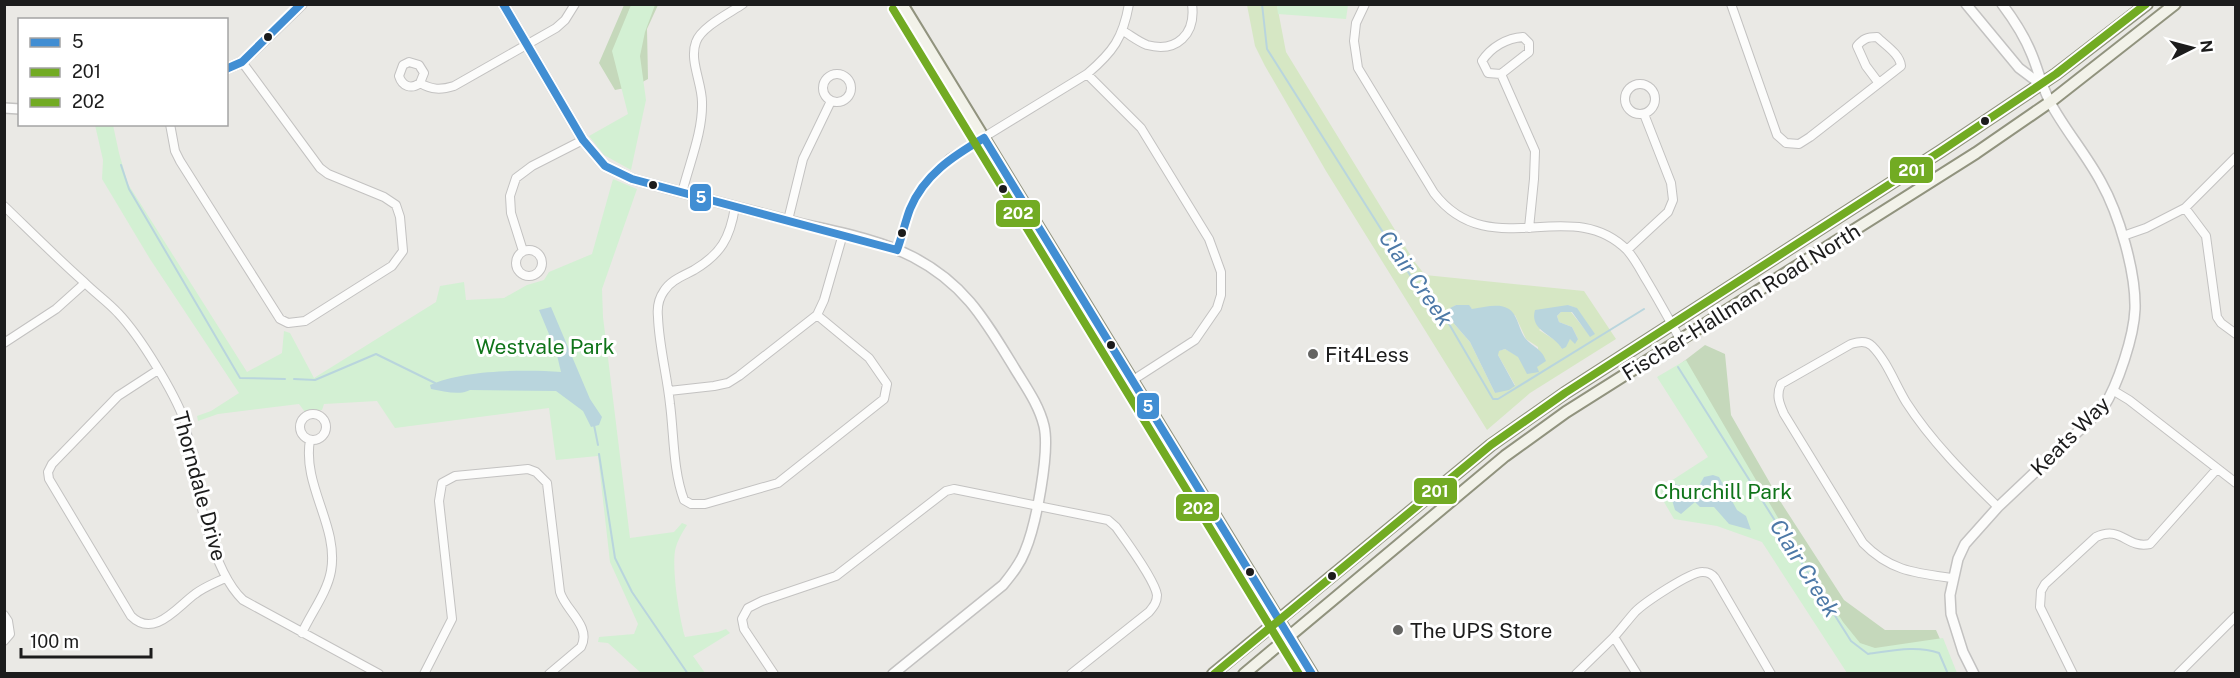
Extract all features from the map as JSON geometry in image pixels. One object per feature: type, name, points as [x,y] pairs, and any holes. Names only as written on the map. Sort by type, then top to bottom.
[{"type":"main road","points":[[902,4],[1312,674]]},
{"type":"main road","name":"Fischer-Hallman Road North","points":[[1212,674],[1491,445],[1558,398],[2040,85],[2147,4]]},
{"type":"main road","name":"Fischer-Hallman Road North","points":[[1244,674],[1506,456],[1566,412],[1682,341],[1976,153],[2050,102],[2175,4]]},
{"type":"street","points":[[228,68],[242,62],[302,4]]},
{"type":"street","points":[[503,4],[583,140],[605,166],[632,179],[897,250],[927,264],[949,279],[970,300],[987,323],[1036,403],[1044,427],[1046,448],[1025,550],[1016,568],[1003,585],[893,674]]},
{"type":"street","points":[[420,84],[441,89],[454,86],[528,46],[565,20],[575,4]]},
{"type":"street","points":[[682,193],[701,118],[702,102],[694,54],[696,41],[702,32],[743,4]]},
{"type":"street","points":[[897,250],[910,208],[930,176],[950,158],[1087,74],[1105,59],[1118,43],[1129,4]]},
{"type":"street","points":[[1123,31],[1145,44],[1164,48],[1181,40],[1191,29],[1192,4]]},
{"type":"street","points":[[1365,4],[1356,23],[1354,41],[1358,68],[1434,193],[1445,207],[1458,217],[1478,226],[1529,228],[1577,226],[1595,230],[1611,238],[1627,250],[1636,262],[1682,341]]},
{"type":"street","points":[[1731,4],[1777,135],[1786,143],[1799,144],[1810,137],[1901,66],[1901,60],[1877,37],[1870,37],[1862,40],[1857,46],[1866,66],[1878,82]]},
{"type":"street","name":"Keats Way","points":[[1966,4],[2019,68],[2040,85]]},
{"type":"street","name":"Keats Way","points":[[1974,674],[1963,652],[1951,614],[1952,578],[1965,544],[1998,507],[2103,408],[2114,391],[2135,309],[2123,236],[2114,210],[2102,184],[2040,85],[2033,58],[2022,34],[2002,4]]},
{"type":"street","points":[[1523,37],[1529,43],[1529,52],[1501,74],[1488,74],[1482,61],[1487,54],[1512,38],[1523,37]]},
{"type":"street","points":[[170,126],[175,151],[180,161],[280,319],[288,323],[306,321],[392,267],[403,251],[400,217],[396,205],[384,197],[328,174],[320,168],[242,62]]},
{"type":"street","points":[[1087,74],[1141,128],[1209,239],[1221,272],[1221,295],[1217,308],[1195,340],[1133,380]]},
{"type":"street","points":[[1501,74],[1535,151],[1529,228]]},
{"type":"street","points":[[1634,85],[1646,85],[1654,93],[1653,108],[1644,114],[1635,114],[1627,108],[1625,103],[1628,90],[1634,85]]},
{"type":"street","points":[[788,220],[803,159],[831,101]]},
{"type":"street","points":[[1627,250],[1668,212],[1673,200],[1671,183],[1644,114]]},
{"type":"street","points":[[523,251],[511,213],[510,196],[516,178],[532,166],[583,140]]},
{"type":"street","points":[[2123,236],[2146,228],[2185,208],[2235,157]]},
{"type":"street","name":"Thorndale Drive","points":[[4,206],[125,320],[158,370],[180,407],[204,517],[225,578],[233,591],[243,600],[379,674]]},
{"type":"street","points":[[735,207],[731,229],[718,251],[700,266],[669,284],[662,293],[657,316],[684,500],[691,504],[705,504],[778,483],[884,399],[887,384],[869,358],[816,315]]},
{"type":"street","points":[[2185,208],[2206,236],[2217,317],[2235,334]]},
{"type":"street","points":[[669,391],[728,383],[816,315],[824,300],[843,234]]},
{"type":"street","points":[[4,343],[56,309],[85,283]]},
{"type":"street","points":[[1952,578],[1909,571],[1890,565],[1874,555],[1863,543],[1778,403],[1781,384],[1851,344],[1861,342],[1870,344],[1879,354],[1906,402],[1937,444],[1998,507]]},
{"type":"street","points":[[158,370],[118,396],[52,464],[48,472],[50,479],[136,622],[150,625],[170,616],[195,594],[225,578]]},
{"type":"street","points":[[2114,391],[2129,400],[2235,483]]},
{"type":"street","points":[[302,633],[328,584],[332,560],[326,524],[310,471],[308,458],[310,440]]},
{"type":"street","points":[[424,674],[452,619],[439,501],[442,483],[455,476],[528,469],[536,472],[547,483],[560,592],[565,605],[584,633],[581,646],[549,674]]},
{"type":"street","points":[[2073,674],[2040,607],[2041,591],[2045,584],[2096,537],[2105,533],[2114,532],[2122,535],[2134,544],[2150,544],[2216,470]]},
{"type":"street","points":[[774,674],[742,625],[744,614],[754,604],[836,576],[946,491],[961,489],[1108,520],[1116,527],[1153,583],[1157,597],[1155,605],[1149,612],[1071,674]]},
{"type":"street","points":[[1576,674],[1637,611],[1659,594],[1696,573],[1704,572],[1715,578],[1772,674]]},
{"type":"street","points":[[4,615],[8,621],[10,634],[4,641]]},
{"type":"street","points":[[2178,674],[2235,616]]},
{"type":"street","points":[[1614,637],[1637,674]]},
{"type":"green space","points":[[1277,4],[1348,5],[1346,19],[1278,14]]},
{"type":"green space","points":[[624,5],[658,5],[647,29],[648,79],[635,86],[615,90],[599,63]]},
{"type":"green space","points":[[631,5],[655,5],[645,32],[640,56],[646,100],[631,170],[604,155],[589,136],[628,114],[612,51]]},
{"type":"green space","points":[[1247,5],[1277,5],[1286,52],[1414,261],[1425,275],[1584,291],[1616,339],[1530,393],[1487,430],[1326,171],[1255,46]],"holes":[[[1456,305],[1468,305],[1472,309],[1515,315],[1526,339],[1538,347],[1539,364],[1537,367],[1505,349],[1498,351],[1515,385],[1495,393],[1470,342],[1450,319],[1451,308]],[[1568,305],[1576,308],[1594,334],[1590,336],[1571,312],[1561,312],[1557,316],[1559,322],[1572,327],[1578,339],[1570,339],[1562,349],[1558,342],[1539,330]]]},
{"type":"green space","name":"Westvale Park","points":[[95,126],[113,126],[128,184],[247,372],[282,353],[284,331],[290,333],[314,378],[436,302],[440,286],[464,282],[466,300],[504,298],[527,285],[544,280],[549,272],[592,254],[613,179],[637,189],[602,289],[603,317],[630,538],[674,532],[682,523],[687,525],[677,544],[674,560],[680,618],[685,637],[726,629],[730,633],[693,656],[705,673],[641,673],[608,643],[598,642],[599,637],[634,634],[638,624],[610,562],[598,456],[556,460],[549,408],[395,428],[377,401],[324,404],[322,410],[305,412],[299,404],[218,414],[198,421],[197,416],[211,411],[239,393],[150,259],[102,179],[103,160]]},
{"type":"green space","name":"Churchill Park","points":[[1705,345],[1725,354],[1731,415],[1782,504],[1844,600],[1885,630],[1936,630],[1955,673],[1849,673],[1662,378]]},
{"type":"green space","name":"Churchill Park","points":[[1686,360],[1788,535],[1843,622],[1860,643],[1875,648],[1943,638],[1957,673],[1847,673],[1762,542],[1717,526],[1674,519],[1657,490],[1708,457],[1657,377]]},
{"type":"water","points":[[1456,305],[1469,305],[1472,309],[1502,306],[1511,311],[1525,338],[1539,350],[1546,361],[1537,367],[1539,372],[1527,374],[1518,357],[1505,349],[1499,351],[1498,355],[1515,386],[1495,393],[1470,342],[1450,319],[1450,308]]},
{"type":"water","points":[[1568,305],[1577,308],[1595,334],[1590,337],[1572,312],[1561,312],[1557,316],[1559,322],[1572,327],[1578,339],[1575,344],[1570,339],[1566,347],[1562,349],[1539,328],[1534,317],[1535,310]]},
{"type":"water","points":[[551,307],[590,399],[602,417],[599,425],[591,427],[583,411],[556,391],[470,390],[456,393],[431,389],[430,385],[459,376],[512,371],[561,372],[556,351],[539,310]]},
{"type":"water","points":[[1713,475],[1719,477],[1737,510],[1746,516],[1751,530],[1729,524],[1714,507],[1700,507],[1695,502],[1681,514],[1675,510],[1669,490],[1675,484],[1686,488],[1696,485],[1698,488],[1704,477]]},
{"type":"waterway","name":"Clair Creek","points":[[1262,4],[1267,49],[1417,286],[1435,300],[1493,399],[1498,399],[1644,309]]},
{"type":"waterway","points":[[121,165],[129,189],[240,378],[285,379]]},
{"type":"waterway","points":[[294,379],[315,380],[376,354],[435,383]]},
{"type":"waterway","name":"Clair Creek","points":[[1678,367],[1851,641],[1868,654],[1912,649],[1939,653],[1948,674]]},
{"type":"waterway","points":[[594,425],[598,445]]},
{"type":"waterway","points":[[599,454],[615,558],[632,592],[688,674]]},
{"type":"waterway","name":"Clair Creek","points":[[1774,534],[1783,531]]},
{"type":"transit line","name":"5","points":[[228,68],[242,62],[301,4]]},
{"type":"transit line","name":"5","points":[[503,4],[583,140],[605,166],[632,179],[897,250]]},
{"type":"transit line","name":"201","points":[[1214,674],[1491,445],[1565,393],[1941,151],[2056,74],[2146,4]]},
{"type":"transit line","name":"202","points":[[893,9],[1299,674]]},
{"type":"transit line","name":"5","points":[[984,138],[1312,674]]},
{"type":"transit line","name":"5","points":[[897,250],[910,209],[923,186],[951,159],[984,138]]},
{"type":"place","name":"Fit4Less","points":[[1313,354]]},
{"type":"place","name":"The UPS Store","points":[[1398,630]]}]
